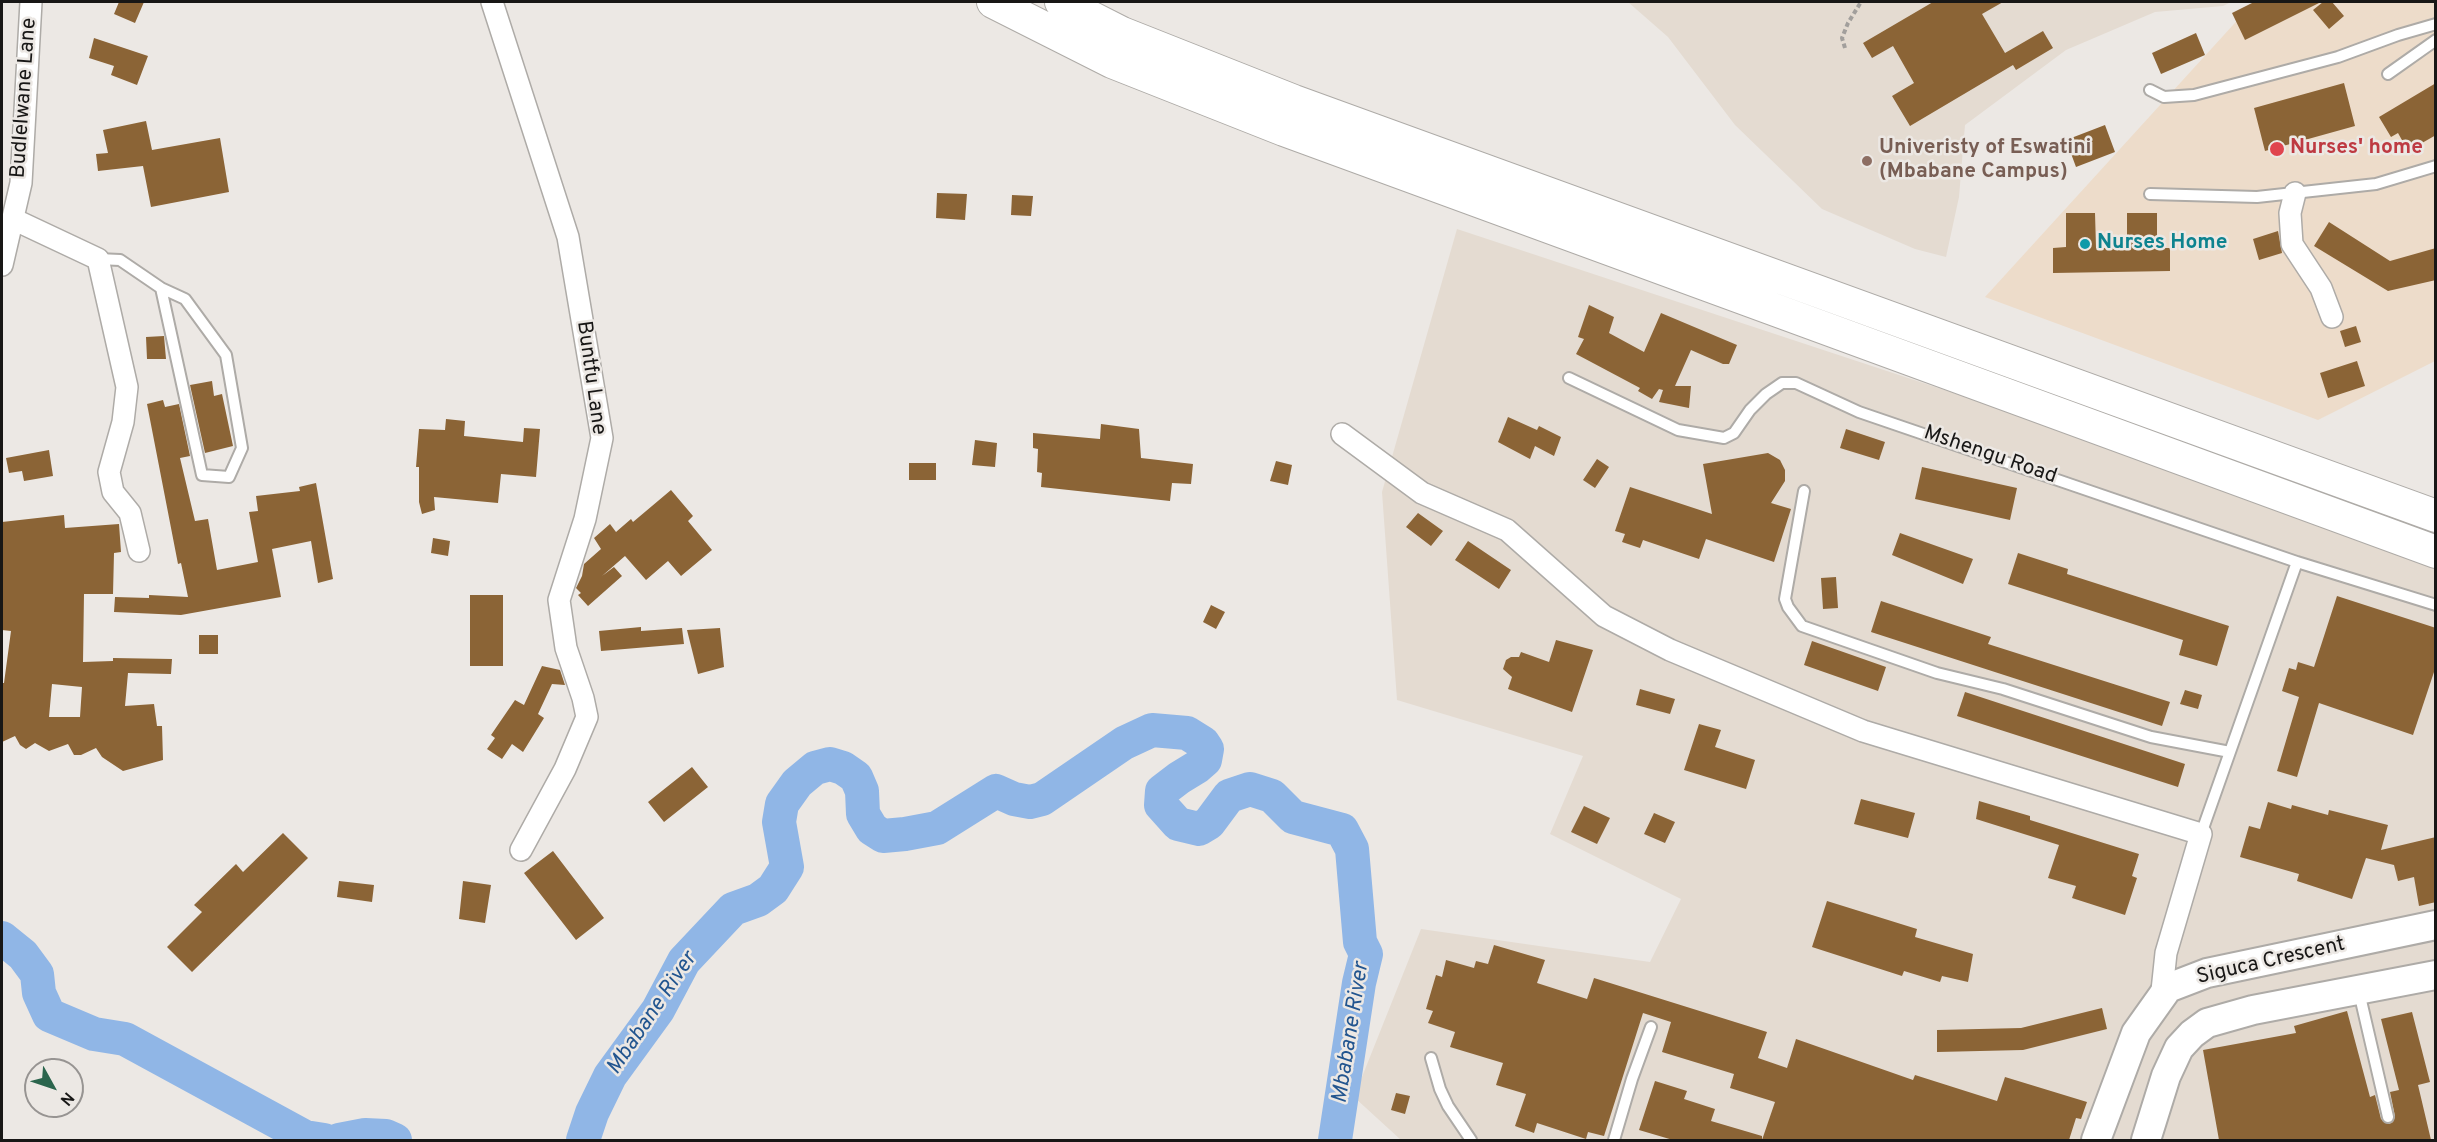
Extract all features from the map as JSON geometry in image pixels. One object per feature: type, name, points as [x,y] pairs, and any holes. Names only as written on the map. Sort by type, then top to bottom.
[{"type":"main road","points":[[993,2],[1112,62],[1284,130],[2436,552]]},
{"type":"main road","points":[[1061,2],[1122,33],[1294,101],[2436,516]]},
{"type":"street","name":"Budlelwane Lane","points":[[2,265],[21,183],[31,2]]},
{"type":"street","name":"Buntfu Lane","points":[[492,2],[568,237],[602,438],[585,519],[559,600],[566,648],[587,717],[565,769],[521,850]]},
{"type":"street","points":[[2295,193],[2290,213],[2292,244],[2321,288],[2332,317]]},
{"type":"street","points":[[13,219],[98,259],[127,387],[123,422],[109,472],[113,492],[129,513],[139,551]]},
{"type":"street","points":[[1342,434],[1422,493],[1507,530],[1604,616],[1670,650],[1863,731],[2200,834],[2166,953],[2161,1000],[2192,1034]]},
{"type":"street","name":"Siguca Crescent","points":[[2096,1140],[2136,1033],[2168,988],[2207,973],[2436,925]]},
{"type":"street","name":"Siguca Crescent","points":[[2146,1140],[2166,1076],[2179,1048],[2206,1023],[2223,1017],[2436,975]]},
{"type":"lane","points":[[2150,90],[2164,97],[2194,95],[2338,57],[2436,24]]},
{"type":"lane","points":[[2388,74],[2436,40]]},
{"type":"lane","points":[[2150,194],[2257,197],[2376,184],[2436,166]]},
{"type":"lane","points":[[98,259],[120,260],[161,288],[185,299],[226,355],[242,448],[229,477],[202,475],[161,288]]},
{"type":"lane","name":"Mshengu Road","points":[[1569,378],[1678,430],[1724,438],[1734,433],[1750,410],[1766,394],[1782,383],[1796,383],[1859,412],[2297,562],[2436,605]]},
{"type":"lane","points":[[1804,491],[1785,599],[1802,626],[1937,673],[2003,689],[2151,737],[2230,752]]},
{"type":"lane","points":[[2200,834],[2297,562]]},
{"type":"lane","points":[[2359,990],[2388,1117]]},
{"type":"lane","points":[[1614,1140],[1632,1079],[1651,1028]]},
{"type":"lane","points":[[1431,1058],[1444,1097],[1471,1140]]},
{"type":"path","points":[[1845,48],[1842,38],[1861,2]]},
{"type":"shaded area","name":"Univeristy of Eswatini (Mbabane Campus)","points":[[1628,2],[2231,2],[2223,6],[2155,12],[2066,50],[1965,125],[1959,197],[1946,257],[1915,249],[1822,209],[1735,125],[1668,37]]},
{"type":"shaded area","name":"Nurses' home","points":[[2254,2],[2435,2],[2435,361],[2318,420],[1985,297]]},
{"type":"shaded area","points":[[1457,229],[2435,552],[2435,1140],[1401,1140],[1354,1097],[1421,929],[1650,962],[1681,899],[1550,834],[1583,756],[1397,700],[1382,492]]},
{"type":"building","points":[[119,2],[144,2],[135,23],[114,14]]},
{"type":"building","points":[[1933,2],[2003,2],[1982,14],[2005,53],[2043,31],[2053,48],[2016,70],[2013,65],[1910,126],[1892,96],[1914,83],[1893,46],[1872,58],[1863,43]]},
{"type":"building","points":[[2254,2],[2321,2],[2245,40],[2232,13]]},
{"type":"building","points":[[2323,2],[2332,2],[2344,16],[2329,29],[2313,10]]},
{"type":"building","points":[[2196,33],[2205,55],[2161,74],[2152,53]]},
{"type":"building","points":[[94,38],[148,56],[137,85],[111,75],[114,66],[89,58]]},
{"type":"building","points":[[2344,83],[2355,126],[2265,151],[2254,108]]},
{"type":"building","points":[[2436,83],[2436,135],[2408,151],[2398,133],[2391,137],[2379,117]]},
{"type":"building","points":[[146,121],[152,150],[220,138],[229,192],[151,207],[143,166],[98,171],[96,154],[108,153],[103,130]]},
{"type":"building","points":[[2105,125],[2115,152],[2076,167],[2066,140]]},
{"type":"building","points":[[937,193],[967,194],[965,220],[936,218]]},
{"type":"building","points":[[1012,195],[1033,196],[1031,216],[1011,215]]},
{"type":"building","name":"Nurses Home","points":[[2066,213],[2095,213],[2096,248],[2127,248],[2127,213],[2157,213],[2157,248],[2170,248],[2170,271],[2053,273],[2053,248],[2066,247]]},
{"type":"building","points":[[2329,222],[2390,261],[2436,248],[2436,280],[2388,291],[2314,246]]},
{"type":"building","points":[[2278,231],[2282,253],[2259,260],[2253,239]]},
{"type":"building","points":[[1589,305],[1614,317],[1609,333],[1644,352],[1661,313],[1737,345],[1729,364],[1723,364],[1691,350],[1675,386],[1691,386],[1689,408],[1659,402],[1663,390],[1659,389],[1652,399],[1638,391],[1640,388],[1576,354],[1584,339],[1578,337]]},
{"type":"building","points":[[2356,326],[2361,342],[2345,347],[2340,331]]},
{"type":"building","points":[[164,336],[166,359],[147,359],[146,337]]},
{"type":"building","points":[[2357,361],[2365,386],[2328,398],[2320,373]]},
{"type":"building","points":[[212,381],[214,396],[222,394],[233,446],[205,453],[190,385]]},
{"type":"building","points":[[163,400],[165,407],[179,404],[190,456],[180,458],[195,521],[208,519],[217,570],[258,562],[249,512],[258,511],[256,496],[300,491],[299,487],[316,483],[333,579],[318,583],[311,541],[272,549],[281,597],[181,615],[114,612],[115,597],[149,598],[149,595],[188,597],[181,563],[178,564],[147,404]]},
{"type":"building","points":[[1508,417],[1537,430],[1539,426],[1561,437],[1554,456],[1535,446],[1530,459],[1498,442]]},
{"type":"building","points":[[446,419],[465,421],[464,436],[523,442],[524,428],[540,429],[536,477],[501,474],[498,503],[434,497],[435,510],[422,514],[419,502],[419,467],[416,467],[419,429],[445,430]]},
{"type":"building","points":[[1101,424],[1139,429],[1141,458],[1193,464],[1191,484],[1172,483],[1170,501],[1041,487],[1042,473],[1037,472],[1038,449],[1033,448],[1033,433],[1100,439]]},
{"type":"building","points":[[1846,429],[1885,442],[1879,460],[1840,448]]},
{"type":"building","points":[[975,440],[997,443],[995,467],[972,465]]},
{"type":"building","points":[[49,450],[53,476],[24,481],[22,471],[9,473],[6,458]]},
{"type":"building","points":[[1768,453],[1780,460],[1785,470],[1785,481],[1771,503],[1791,509],[1774,562],[1706,539],[1699,559],[1643,540],[1640,548],[1622,542],[1625,534],[1615,531],[1630,487],[1712,514],[1703,464]]},
{"type":"building","points":[[1597,459],[1609,467],[1595,488],[1583,480]]},
{"type":"building","points":[[1276,461],[1292,465],[1288,485],[1270,481]]},
{"type":"building","points":[[909,463],[936,463],[936,480],[909,480]]},
{"type":"building","points":[[1922,467],[2017,488],[2010,520],[1915,499]]},
{"type":"building","points":[[671,490],[693,516],[688,521],[712,550],[681,576],[668,561],[646,580],[625,556],[602,576],[614,567],[622,576],[588,606],[578,595],[581,593],[576,588],[582,576],[584,564],[601,549],[594,538],[610,524],[616,532],[631,519],[633,522]]},
{"type":"building","points":[[1418,513],[1443,531],[1431,546],[1406,527]]},
{"type":"building","points":[[64,515],[65,528],[119,524],[121,552],[114,553],[113,594],[84,594],[83,662],[113,661],[113,658],[172,659],[171,674],[128,673],[125,706],[154,704],[157,726],[162,726],[163,760],[123,771],[102,757],[96,748],[81,755],[74,755],[68,744],[49,751],[35,743],[26,749],[20,745],[15,736],[2,742],[2,683],[4,683],[11,631],[2,630],[2,522]],"holes":[[[52,684],[82,687],[80,717],[49,717]]]},
{"type":"building","points":[[1900,533],[1973,559],[1963,584],[1892,555]]},
{"type":"building","points":[[433,538],[450,541],[448,556],[431,553]]},
{"type":"building","points":[[1468,541],[1511,570],[1499,589],[1455,560]]},
{"type":"building","points":[[2018,553],[2068,569],[2067,574],[2229,626],[2217,666],[2179,655],[2183,640],[2008,584]]},
{"type":"building","points":[[1836,577],[1838,608],[1823,609],[1821,578]]},
{"type":"building","points":[[470,595],[503,595],[503,666],[470,666]]},
{"type":"building","points":[[2337,596],[2436,628],[2436,666],[2413,735],[2319,703],[2297,777],[2277,771],[2299,697],[2282,691],[2289,668],[2296,670],[2298,662],[2314,667]]},
{"type":"building","points":[[1881,601],[1991,637],[1988,644],[2170,702],[2162,726],[1871,632]]},
{"type":"building","points":[[1211,605],[1225,612],[1216,629],[1203,622]]},
{"type":"building","points":[[641,627],[641,631],[682,628],[684,644],[601,651],[599,631]]},
{"type":"building","points":[[720,628],[724,667],[698,674],[687,630]]},
{"type":"building","points":[[199,635],[218,635],[218,654],[199,654]]},
{"type":"building","points":[[1556,640],[1593,650],[1572,712],[1508,689],[1512,677],[1503,669],[1506,660],[1519,657],[1521,652],[1549,662]]},
{"type":"building","points":[[1812,641],[1886,667],[1878,691],[1804,665]]},
{"type":"building","points":[[542,666],[560,670],[565,685],[552,684],[538,714],[544,718],[523,752],[512,744],[502,759],[487,749],[495,738],[491,735],[515,700],[524,705]]},
{"type":"building","points":[[1640,689],[1675,699],[1670,714],[1636,705]]},
{"type":"building","points":[[2185,690],[2202,695],[2198,709],[2180,704]]},
{"type":"building","points":[[1965,692],[2185,764],[2178,787],[1957,716]]},
{"type":"building","points":[[1699,724],[1721,730],[1715,747],[1755,760],[1746,789],[1684,770]]},
{"type":"building","points":[[692,767],[708,787],[664,822],[648,802]]},
{"type":"building","points":[[1861,799],[1915,813],[1908,838],[1854,824]]},
{"type":"building","points":[[1979,801],[2030,816],[2030,820],[2139,854],[2132,876],[2137,878],[2125,915],[2072,898],[2076,886],[2048,878],[2059,845],[1976,819]]},
{"type":"building","points":[[2268,802],[2291,809],[2292,805],[2328,815],[2329,810],[2388,825],[2381,850],[2436,837],[2436,902],[2419,906],[2414,877],[2398,881],[2394,865],[2366,858],[2352,899],[2297,881],[2299,874],[2240,857],[2249,826],[2260,829]]},
{"type":"building","points":[[1584,806],[1610,818],[1597,844],[1571,832]]},
{"type":"building","points":[[1654,813],[1675,822],[1665,843],[1644,834]]},
{"type":"building","points":[[283,833],[308,858],[192,972],[167,947],[202,912],[194,905],[236,864],[243,872]]},
{"type":"building","points":[[553,851],[604,918],[576,940],[524,873]]},
{"type":"building","points":[[339,881],[374,885],[372,902],[337,897]]},
{"type":"building","points":[[463,881],[491,885],[485,923],[459,919]]},
{"type":"building","points":[[1827,901],[1917,929],[1915,937],[1973,954],[1968,982],[1942,976],[1940,982],[1904,971],[1902,976],[1812,947]]},
{"type":"building","points":[[1494,945],[1545,960],[1537,983],[1587,999],[1594,978],[1767,1032],[1758,1058],[1787,1068],[1796,1039],[1913,1080],[1915,1075],[1997,1101],[2005,1077],[2087,1102],[2081,1119],[2076,1118],[2069,1140],[1762,1140],[1775,1102],[1730,1088],[1734,1074],[1662,1052],[1671,1022],[1643,1013],[1604,1136],[1588,1132],[1586,1139],[1537,1123],[1534,1133],[1515,1126],[1526,1094],[1496,1085],[1503,1063],[1450,1047],[1455,1032],[1428,1023],[1433,1011],[1426,1009],[1436,975],[1442,977],[1446,960],[1474,968],[1476,961],[1488,964]]},
{"type":"building","points":[[2102,1008],[2107,1029],[2023,1050],[1937,1052],[1937,1030],[2021,1028]]},
{"type":"building","points":[[2347,1011],[2370,1097],[2375,1095],[2381,1119],[2389,1124],[2393,1122],[2395,1116],[2390,1092],[2399,1090],[2381,1019],[2412,1012],[2430,1082],[2418,1085],[2431,1140],[2219,1140],[2203,1050],[2296,1033],[2294,1026]]},
{"type":"building","points":[[1655,1081],[1687,1091],[1684,1099],[1715,1109],[1711,1121],[1762,1136],[1762,1140],[1673,1140],[1639,1130]]},
{"type":"building","points":[[1396,1093],[1410,1096],[1405,1114],[1391,1110]]},
{"type":"waterway","name":"Mbabane River","points":[[583,1140],[592,1113],[610,1076],[658,1010],[684,961],[733,909],[758,900],[773,889],[787,867],[779,822],[782,804],[797,783],[815,768],[830,764],[843,768],[856,777],[862,791],[863,814],[872,829],[883,836],[905,834],[937,828],[996,791],[1014,799],[1030,802],[1042,799],[1124,743],[1152,730],[1187,733],[1203,743],[1207,749],[1205,760],[1162,791],[1161,805],[1178,824],[1199,829],[1209,823],[1229,796],[1250,789],[1272,796],[1293,817],[1342,830],[1352,849],[1360,942],[1366,954],[1359,983],[1335,1140]]},
{"type":"waterway","name":"Mbabane River","points":[[2,938],[23,955],[37,974],[39,993],[49,1015],[94,1034],[125,1039],[305,1137],[324,1140]]},
{"type":"waterway","name":"Mbabane River","points":[[339,1140],[365,1135],[386,1136],[395,1140]]},
{"type":"place","name":"Nurses' home","points":[[2277,149]]},
{"type":"place","name":"Univeristy of Eswatini (Mbabane Campus)","points":[[1867,161]]},
{"type":"place","name":"Nurses Home","points":[[2085,244]]}]
